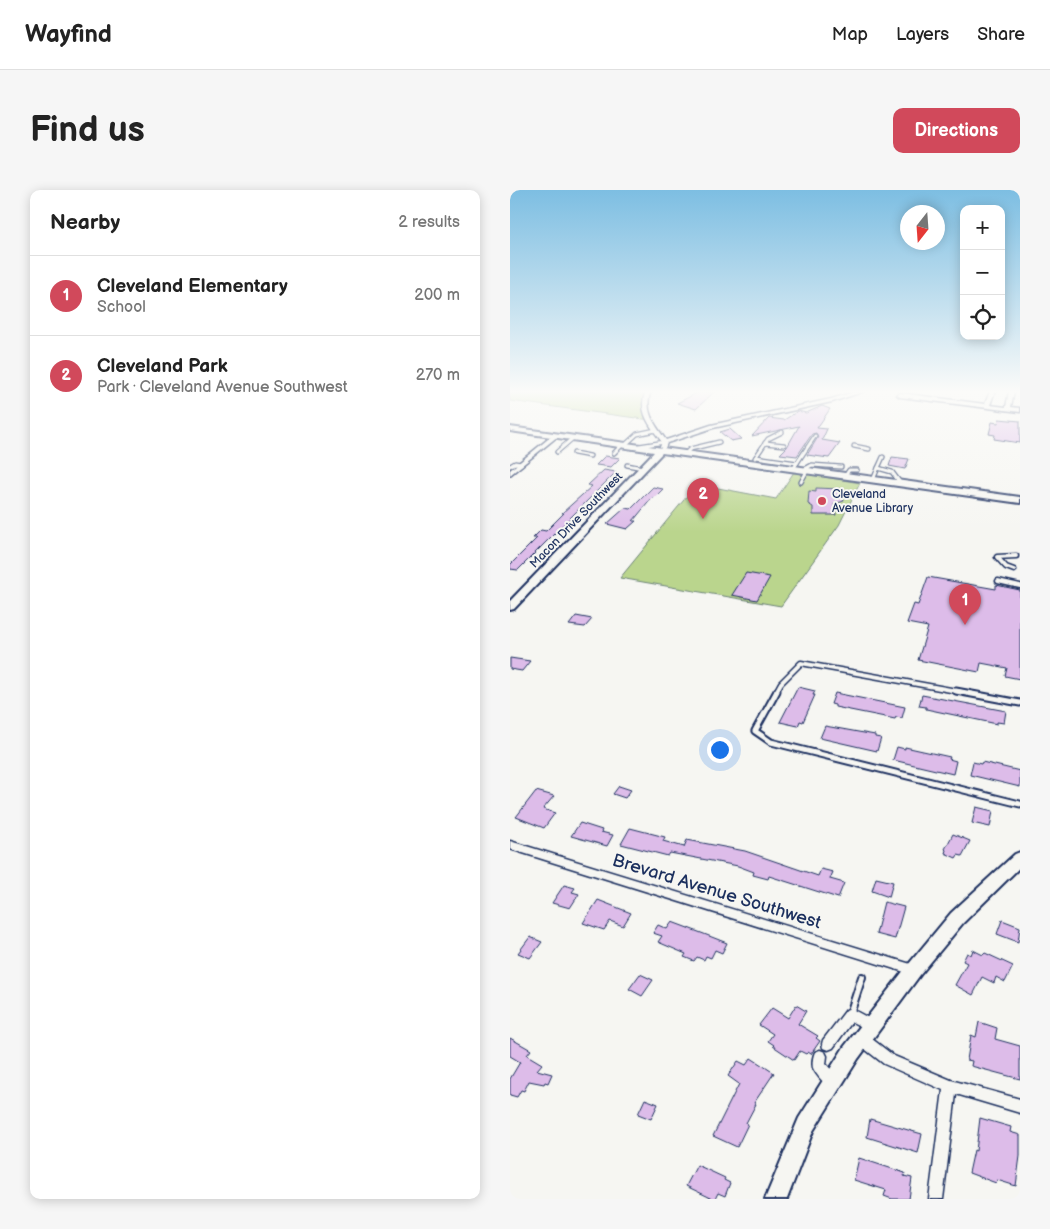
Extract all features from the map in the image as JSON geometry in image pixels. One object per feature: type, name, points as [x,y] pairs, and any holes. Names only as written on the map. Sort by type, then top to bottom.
[{"type":"main road","points":[[573,438],[603,444],[662,446],[685,454],[775,463],[845,476],[1020,500]]},
{"type":"main road","name":"Macon Drive Southwest","points":[[510,607],[662,446]]},
{"type":"main road","points":[[776,1199],[806,1125],[867,1033],[914,970],[958,918],[1020,858]]},
{"type":"street","points":[[510,473],[552,438]]},
{"type":"street","points":[[659,438],[662,446],[681,438]]},
{"type":"street","name":"Brevard Avenue Southwest","points":[[510,846],[914,970]]},
{"type":"street","points":[[828,1044],[850,1014],[889,1060],[950,1086],[1020,1106]]},
{"type":"street","points":[[820,1056],[819,1066],[833,1082]]},
{"type":"street","points":[[936,1199],[950,1086]]},
{"type":"lane","points":[[557,452],[573,438]]},
{"type":"lane","points":[[614,453],[627,445],[633,438]]},
{"type":"lane","points":[[753,460],[765,443],[773,438]]},
{"type":"lane","points":[[801,482],[800,468],[814,438]]},
{"type":"lane","points":[[685,454],[690,449],[719,442]]},
{"type":"lane","points":[[765,443],[784,445]]},
{"type":"lane","points":[[627,445],[662,446]]},
{"type":"lane","points":[[627,445],[649,445]]},
{"type":"lane","points":[[854,446],[869,449]]},
{"type":"lane","points":[[574,453],[590,456]]},
{"type":"lane","points":[[873,480],[883,456]]},
{"type":"lane","points":[[510,466],[515,463],[521,464]]},
{"type":"lane","points":[[627,465],[643,468]]},
{"type":"lane","points":[[800,468],[812,465],[841,467]]},
{"type":"lane","points":[[878,468],[892,472],[901,484]]},
{"type":"lane","points":[[845,476],[849,470],[857,470]]},
{"type":"lane","points":[[1014,570],[1006,567],[997,557],[1016,556]]},
{"type":"lane","points":[[998,581],[1020,586]]},
{"type":"lane","points":[[1020,703],[837,668],[801,663],[781,684],[755,731],[771,742],[1020,804]]},
{"type":"lane","points":[[850,1014],[862,977]]},
{"type":"green space","points":[[794,472],[860,483],[839,525],[781,606],[620,578],[697,484],[776,499]]},
{"type":"building","points":[[727,438],[741,439],[731,441]]},
{"type":"building","points":[[792,438],[809,438],[797,456],[780,454]]},
{"type":"building","points":[[817,438],[840,443],[829,458],[807,455]]},
{"type":"building","points":[[1020,438],[1020,443],[994,439]]},
{"type":"building","points":[[605,456],[620,458],[611,467],[596,465]]},
{"type":"building","points":[[892,457],[909,459],[905,469],[889,466]]},
{"type":"building","points":[[604,470],[616,472],[518,570],[510,569],[510,565],[537,538],[533,538],[541,530],[546,531],[564,513],[562,513],[592,486],[588,485]]},
{"type":"building","points":[[653,487],[663,489],[652,498],[633,521],[636,521],[627,529],[607,524],[625,508],[631,509]]},
{"type":"building","name":"Cleveland Avenue Library","points":[[816,488],[840,489],[844,501],[834,504],[836,515],[813,515],[813,507],[808,504],[809,491],[816,492]]},
{"type":"building","points":[[746,573],[770,577],[757,600],[732,595]]},
{"type":"building","points":[[928,577],[996,589],[996,585],[1020,590],[1020,679],[1005,676],[1007,668],[981,663],[979,672],[918,660],[928,627],[907,623],[914,604],[918,605]]},
{"type":"building","points":[[576,616],[592,619],[585,627],[569,625]]},
{"type":"building","points":[[510,658],[530,661],[522,671],[510,669]]},
{"type":"building","points":[[798,687],[815,691],[803,722],[800,721],[798,726],[780,722]]},
{"type":"building","points":[[835,693],[905,707],[902,718],[896,717],[895,719],[835,707],[835,705],[831,704]]},
{"type":"building","points":[[922,695],[1006,711],[1004,723],[997,722],[997,724],[926,709],[926,707],[919,706]]},
{"type":"building","points":[[825,726],[875,735],[875,737],[881,738],[877,751],[820,738]]},
{"type":"building","points":[[897,747],[950,757],[949,759],[956,761],[953,774],[893,760]]},
{"type":"building","points":[[973,762],[981,764],[982,762],[1020,771],[1020,787],[970,775]]},
{"type":"building","points":[[619,786],[631,790],[625,798],[613,794]]},
{"type":"building","points":[[536,791],[554,796],[543,809],[555,813],[544,828],[516,817]]},
{"type":"building","points":[[976,807],[993,811],[990,827],[972,823]]},
{"type":"building","points":[[580,823],[613,835],[607,846],[571,836]]},
{"type":"building","points":[[630,828],[665,837],[663,841],[684,847],[687,840],[745,851],[818,876],[821,869],[833,872],[830,879],[844,883],[838,898],[769,876],[768,879],[753,875],[754,872],[738,866],[670,853],[668,856],[621,844]]},
{"type":"building","points":[[953,834],[970,841],[962,856],[958,855],[956,858],[945,853],[945,849]]},
{"type":"building","points":[[876,878],[893,882],[889,897],[872,891]]},
{"type":"building","points":[[564,885],[575,888],[572,892],[579,894],[570,908],[552,903]]},
{"type":"building","points":[[598,900],[631,913],[623,926],[610,921],[604,930],[583,923]]},
{"type":"building","points":[[884,902],[904,907],[895,939],[876,934]]},
{"type":"building","points":[[1002,920],[1020,927],[1018,942],[997,934]]},
{"type":"building","points":[[672,922],[727,943],[722,953],[715,950],[711,958],[706,956],[704,960],[697,957],[694,961],[684,957],[686,954],[658,942],[662,936],[653,933],[658,925],[667,929]]},
{"type":"building","points":[[530,937],[542,942],[530,958],[518,953]]},
{"type":"building","points":[[973,950],[983,955],[985,953],[1013,966],[1005,982],[996,977],[994,983],[982,977],[973,995],[955,985],[967,963],[963,961],[967,953],[971,955]]},
{"type":"building","points":[[640,974],[653,980],[642,996],[629,989]]},
{"type":"building","points":[[796,1005],[806,1011],[798,1024],[818,1036],[816,1038],[820,1041],[811,1054],[800,1051],[794,1060],[768,1041],[773,1034],[759,1025],[772,1008],[788,1018]]},
{"type":"building","points":[[979,1022],[997,1028],[995,1039],[1020,1046],[1020,1079],[971,1066],[972,1061],[967,1060],[971,1035],[976,1037]]},
{"type":"building","points":[[510,1038],[531,1050],[527,1055],[542,1064],[537,1070],[552,1074],[548,1083],[529,1081],[524,1091],[521,1090],[517,1097],[510,1095],[510,1079],[520,1062],[510,1056]]},
{"type":"building","points":[[751,1058],[774,1073],[754,1103],[756,1104],[737,1147],[713,1136],[739,1084],[728,1076],[738,1061],[746,1065]]},
{"type":"building","points":[[645,1099],[658,1104],[651,1119],[638,1114]]},
{"type":"building","points":[[980,1118],[1011,1127],[1010,1132],[1020,1135],[1020,1156],[1016,1186],[997,1180],[996,1183],[969,1173],[974,1150],[976,1151]]},
{"type":"building","points":[[870,1119],[922,1134],[918,1153],[867,1137]]},
{"type":"building","points":[[859,1158],[905,1173],[904,1176],[912,1178],[909,1199],[892,1199],[884,1196],[886,1190],[854,1180]]},
{"type":"building","points":[[697,1165],[725,1178],[724,1180],[730,1183],[725,1196],[718,1193],[715,1199],[713,1199],[686,1186]]},
{"type":"place","name":"Cleveland Avenue Library","points":[[822,501]]},
{"type":"place","name":"Cleveland Park","points":[[703,519]]},
{"type":"place","name":"Cleveland Elementary","points":[[965,625]]}]
